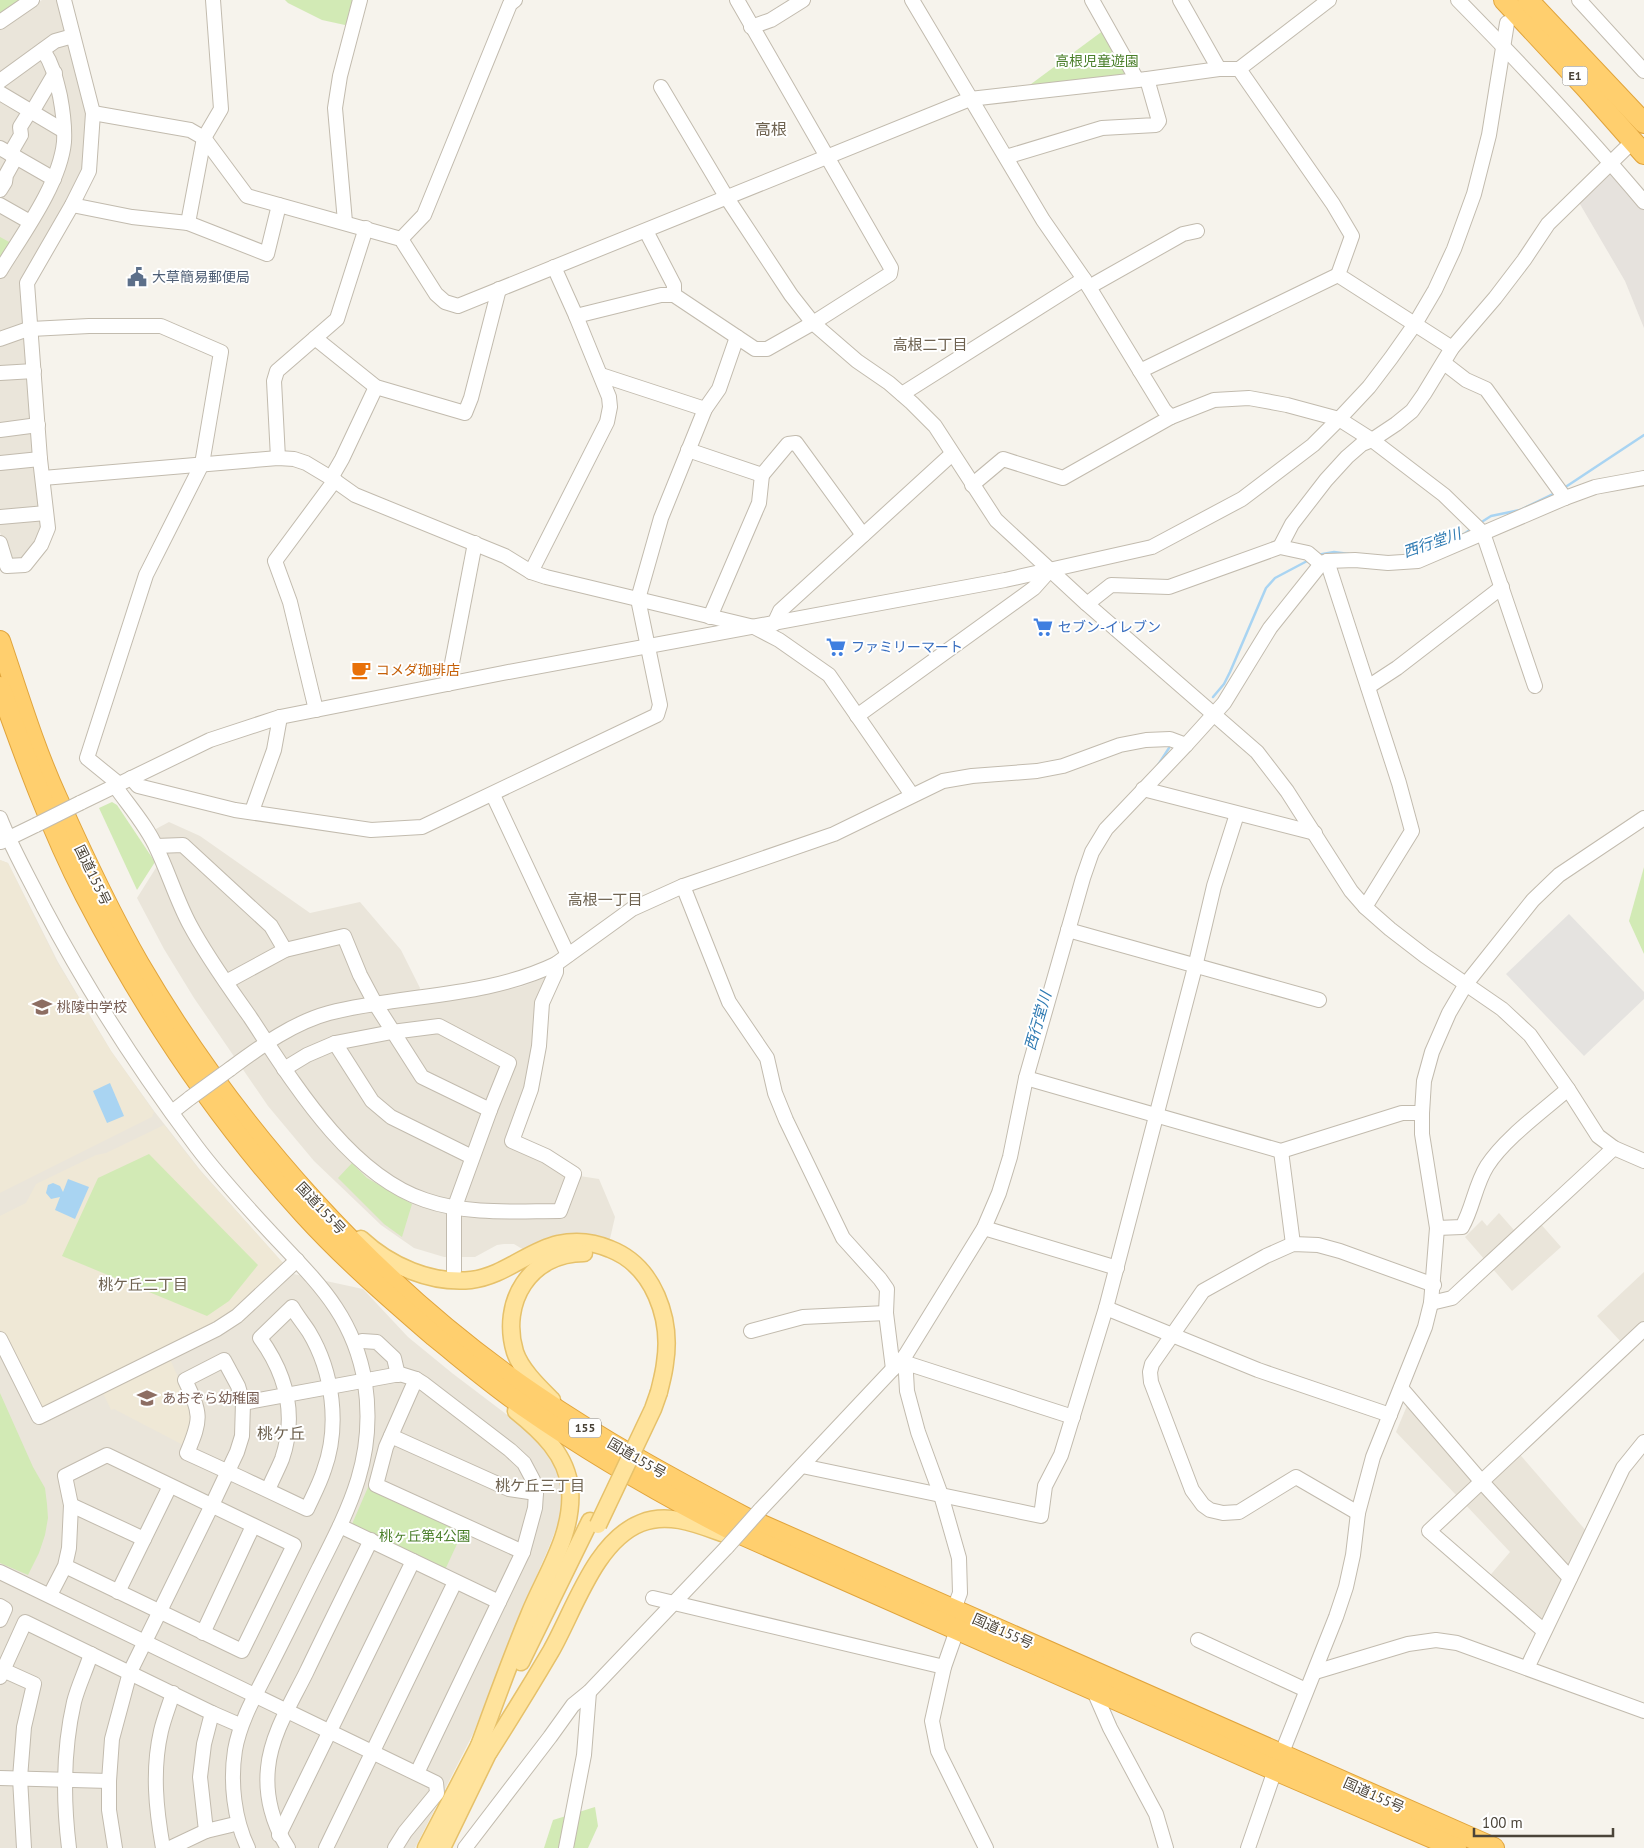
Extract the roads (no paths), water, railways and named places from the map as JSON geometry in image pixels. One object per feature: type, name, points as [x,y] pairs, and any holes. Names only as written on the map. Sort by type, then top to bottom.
[{"type":"highway","name":"E1","points":[[1504,0],[1585,86],[1635,150]]},
{"type":"highway","name":"E1","points":[[1529,0],[1644,123]]},
{"type":"highway","name":"国道155号","points":[[0,641],[56,796],[97,885],[139,963],[190,1044],[259,1136],[317,1206],[388,1277],[435,1319],[534,1394],[587,1429],[689,1488],[746,1518],[958,1620],[1093,1689],[1494,1848]]},
{"type":"highway","name":"国道155号","points":[[0,687],[44,803],[84,893],[127,972],[176,1049],[241,1139],[304,1214],[380,1290],[465,1361],[524,1407],[570,1438],[683,1504],[734,1531],[838,1577],[958,1620],[1278,1762],[1456,1848]]},
{"type":"main road","points":[[259,1136],[326,1206],[370,1248],[396,1264],[422,1275],[447,1280],[472,1280],[498,1273],[542,1250],[570,1242],[594,1244],[616,1251],[635,1264],[649,1280],[662,1311],[666,1333],[666,1353],[655,1391],[644,1406],[594,1523],[484,1749],[442,1848]]},
{"type":"main road","points":[[587,1429],[529,1376],[516,1353],[510,1318],[514,1303],[520,1289],[529,1277],[548,1261],[561,1255],[576,1253],[602,1256],[620,1265],[638,1284],[652,1312],[658,1340],[655,1391]]},
{"type":"main road","points":[[465,1361],[485,1385],[545,1436],[561,1459],[567,1472],[570,1489],[568,1522],[559,1549],[506,1671],[484,1749]]},
{"type":"main road","points":[[426,1848],[484,1749],[552,1649],[602,1556],[620,1535],[631,1528],[654,1519],[672,1519],[696,1523],[838,1577]]},
{"type":"street","points":[[0,22],[32,0]]},
{"type":"street","points":[[0,543],[7,566],[25,566],[40,545],[48,528],[40,459],[27,283],[90,171],[94,114],[64,0]]},
{"type":"street","points":[[188,223],[204,138],[221,109],[213,0]]},
{"type":"street","points":[[345,222],[335,108],[340,76],[360,0]]},
{"type":"street","points":[[401,238],[424,215],[510,4],[515,0]]},
{"type":"street","points":[[576,316],[661,295],[674,295],[755,349],[767,349],[813,323],[890,274],[891,268],[737,0]]},
{"type":"street","points":[[751,26],[771,20],[802,0]]},
{"type":"street","points":[[912,0],[1043,220],[1087,283],[1164,410],[1171,417]]},
{"type":"street","points":[[1006,157],[1102,128],[1156,125],[1160,121],[1142,80],[1092,0]]},
{"type":"street","points":[[1180,0],[1219,69]]},
{"type":"street","points":[[94,114],[190,130],[204,138],[248,196],[401,238],[436,294],[445,302],[458,306],[970,99],[1142,80],[1219,69],[1239,69],[1329,0]]},
{"type":"street","points":[[1458,0],[1610,162],[1644,202]]},
{"type":"street","points":[[1579,0],[1644,71]]},
{"type":"street","points":[[4,840],[210,740],[280,718],[448,684],[995,582],[1152,547],[1242,499],[1313,445],[1339,420],[1369,387],[1415,324],[1435,290],[1454,249],[1474,194],[1489,135],[1507,23]]},
{"type":"street","points":[[0,82],[55,41],[73,36]]},
{"type":"street","points":[[0,271],[54,179],[62,156],[64,116],[55,73],[51,61],[43,50]]},
{"type":"street","points":[[1140,371],[1338,275],[1352,236],[1333,204],[1239,69]]},
{"type":"street","points":[[0,190],[5,182],[9,153],[21,135],[20,127],[55,73]]},
{"type":"street","points":[[661,87],[727,198],[790,295],[813,323],[857,361],[902,394],[935,426],[996,520],[1087,604],[1256,752],[1287,791],[1351,891],[1365,907],[1390,928],[1502,1009],[1530,1035],[1598,1136],[1614,1148],[1644,1161]]},
{"type":"street","points":[[0,93],[64,131]]},
{"type":"street","points":[[1280,547],[1292,524],[1326,480],[1347,457],[1362,444],[1372,440],[1396,424],[1412,410],[1452,348],[1495,298],[1548,224],[1610,162],[1635,150]]},
{"type":"street","points":[[9,153],[54,179]]},
{"type":"street","points":[[0,205],[30,222]]},
{"type":"street","points":[[72,205],[132,217],[188,223],[267,254],[279,205]]},
{"type":"street","points":[[278,458],[274,380],[277,370],[338,319],[366,228]]},
{"type":"street","points":[[646,231],[674,285],[674,295]]},
{"type":"street","points":[[902,394],[1087,283],[1183,234],[1198,231]]},
{"type":"street","points":[[531,572],[607,422],[610,406],[609,397],[601,375],[554,267]]},
{"type":"street","points":[[1338,275],[1452,348]]},
{"type":"street","points":[[315,338],[376,387],[465,413],[471,398],[500,289]]},
{"type":"street","points":[[0,339],[31,328],[161,326],[221,352],[202,464],[146,575],[87,758],[122,782],[235,810],[371,830],[422,827],[493,795],[657,715],[660,705],[638,599],[660,518],[705,409],[719,390],[737,337]]},
{"type":"street","points":[[1444,362],[1466,380],[1486,389],[1561,493]]},
{"type":"street","points":[[0,373],[34,371]]},
{"type":"street","points":[[601,375],[705,409]]},
{"type":"street","points":[[316,710],[290,602],[275,560],[333,479],[376,387]]},
{"type":"street","points":[[972,485],[1003,459],[1063,478],[1171,417],[1214,400],[1249,398],[1287,405],[1339,420],[1372,440],[1444,495],[1479,528],[1502,588],[1535,686]]},
{"type":"street","points":[[0,430],[38,425]]},
{"type":"street","points":[[710,617],[759,503],[762,475],[788,444],[796,443],[863,535]]},
{"type":"street","points":[[688,450],[762,475]]},
{"type":"street","points":[[774,624],[780,611],[952,454]]},
{"type":"street","points":[[43,478],[278,458],[294,458],[306,462],[355,495],[505,556],[531,572],[754,627],[779,640],[829,675],[912,795]]},
{"type":"street","points":[[0,463],[40,459]]},
{"type":"street","points":[[1087,604],[1112,585],[1169,587],[1280,547],[1308,553],[1324,562],[1355,560],[1388,563],[1418,561],[1479,528],[1561,493],[1644,478]]},
{"type":"street","points":[[0,517],[46,513]]},
{"type":"street","points":[[448,684],[475,543]]},
{"type":"street","points":[[1324,562],[1368,687],[1399,783],[1412,832],[1365,907]]},
{"type":"street","points":[[465,1848],[573,1705],[589,1692],[901,1363],[984,1228],[999,1193],[1010,1158],[1026,1078],[1092,852],[1106,829],[1143,789],[1178,742],[1213,716],[1224,703],[1270,628],[1324,562]]},
{"type":"street","points":[[857,716],[1034,588],[1050,570]]},
{"type":"street","points":[[1368,687],[1397,668],[1502,588]]},
{"type":"street","points":[[252,811],[274,750],[280,718]]},
{"type":"street","points":[[172,1112],[266,1042],[301,1024],[328,1013],[497,986],[542,971],[556,964],[632,909],[683,886],[834,834],[943,781],[972,776],[1037,771],[1062,766],[1120,745],[1146,740],[1178,742]]},
{"type":"street","points":[[122,782],[156,846],[189,924],[284,1070],[340,1140],[376,1175],[424,1200],[454,1208],[480,1211],[560,1210],[574,1174],[546,1156],[512,1141],[531,1089],[539,1046],[542,1003],[556,972],[556,964]]},
{"type":"street","points":[[1143,789],[1315,833]]},
{"type":"street","points":[[493,795],[568,955]]},
{"type":"street","points":[[802,1466],[1041,1516],[1044,1486],[1061,1455],[1106,1308],[1214,886],[1237,814]]},
{"type":"street","points":[[0,818],[4,840],[90,991],[128,1050],[198,1148],[246,1206],[326,1292],[344,1320],[356,1347],[364,1381],[368,1423],[364,1460],[356,1489],[340,1526],[255,1696],[242,1725],[235,1749],[233,1774],[239,1822],[248,1848]]},
{"type":"street","points":[[1248,1848],[1278,1762],[1315,1672],[1346,1587],[1353,1555],[1358,1513],[1373,1457],[1425,1327],[1431,1303],[1434,1285],[1437,1228],[1422,1134],[1422,1113],[1424,1081],[1432,1052],[1449,1013],[1466,984],[1539,894],[1558,876],[1644,818]]},
{"type":"street","points":[[156,846],[183,845],[271,926],[285,950]]},
{"type":"street","points":[[683,886],[729,1002],[767,1058],[775,1093],[786,1120],[843,1238],[887,1289],[886,1313],[901,1363],[918,1432],[941,1495],[959,1558],[960,1593],[956,1601],[958,1620],[944,1667],[932,1721],[938,1751],[986,1848]]},
{"type":"street","points":[[1068,930],[1319,1000]]},
{"type":"street","points":[[226,982],[285,950],[312,942],[344,936],[360,975],[376,1005],[422,1077],[490,1110]]},
{"type":"street","points":[[284,1070],[307,1055],[336,1043],[392,1032],[439,1026],[509,1063],[454,1208],[454,1271]]},
{"type":"street","points":[[336,1043],[372,1102],[391,1117],[472,1157]]},
{"type":"street","points":[[1026,1078],[1281,1151],[1402,1113],[1422,1113]]},
{"type":"street","points":[[1437,1228],[1462,1227],[1475,1190],[1487,1166],[1504,1145],[1568,1089]]},
{"type":"street","points":[[1431,1303],[1452,1298],[1614,1148]]},
{"type":"street","points":[[1281,1151],[1292,1244]]},
{"type":"street","points":[[984,1228],[1116,1268]]},
{"type":"street","points":[[1358,1513],[1296,1477],[1239,1512],[1224,1513],[1210,1510],[1203,1505],[1192,1490],[1150,1382],[1152,1364],[1204,1291],[1266,1256],[1292,1244],[1318,1245],[1340,1251],[1434,1285]]},
{"type":"street","points":[[0,1339],[39,1417],[217,1329],[237,1316],[297,1260]]},
{"type":"street","points":[[115,1848],[109,1810],[112,1739],[130,1672],[212,1505],[228,1471],[242,1436],[243,1403],[238,1386],[224,1360],[185,1380],[199,1413],[195,1434],[186,1453],[228,1471],[307,1509],[325,1470],[332,1418],[330,1386],[322,1359],[310,1333],[292,1307],[260,1338],[272,1355],[281,1375],[287,1394],[289,1419],[286,1445],[282,1459],[268,1490]]},
{"type":"street","points":[[1106,1308],[1258,1370],[1390,1415]]},
{"type":"street","points":[[751,1331],[803,1316],[886,1313]]},
{"type":"street","points":[[1544,1631],[1429,1531],[1644,1329]]},
{"type":"street","points":[[362,1341],[377,1342],[394,1358],[398,1375]]},
{"type":"street","points":[[901,1363],[1073,1416]]},
{"type":"street","points":[[243,1403],[398,1375],[416,1379],[510,1450],[524,1464],[533,1480],[536,1494],[535,1508],[523,1552],[417,1773]]},
{"type":"street","points":[[416,1379],[386,1447],[376,1485],[523,1552]]},
{"type":"street","points":[[1401,1388],[1481,1481],[1570,1578]]},
{"type":"street","points":[[391,1436],[509,1489],[536,1494]]},
{"type":"street","points":[[1527,1668],[1623,1468],[1639,1458],[1644,1442]]},
{"type":"street","points":[[50,1595],[65,1566],[69,1548],[72,1505],[65,1476],[107,1455],[294,1545],[242,1651],[65,1566]]},
{"type":"street","points":[[118,1592],[170,1486]]},
{"type":"street","points":[[72,1505],[144,1539]]},
{"type":"street","points":[[203,1632],[253,1526]]},
{"type":"street","points":[[340,1526],[499,1602]]},
{"type":"street","points":[[288,1848],[279,1835],[269,1796],[268,1768],[274,1743],[287,1711],[371,1540]]},
{"type":"street","points":[[279,1835],[413,1561]]},
{"type":"street","points":[[0,1572],[436,1783],[437,1793],[405,1832],[395,1848]]},
{"type":"street","points":[[326,1848],[455,1582]]},
{"type":"street","points":[[653,1598],[944,1667]]},
{"type":"street","points":[[0,1606],[5,1609],[0,1620]]},
{"type":"street","points":[[24,1848],[20,1778],[24,1727],[34,1684],[2,1673],[25,1622],[235,1723]]},
{"type":"street","points":[[1198,1640],[1306,1690]]},
{"type":"street","points":[[1315,1672],[1408,1644],[1436,1640],[1457,1643],[1644,1711]]},
{"type":"street","points":[[68,1848],[64,1780],[67,1749],[75,1701],[91,1654]]},
{"type":"street","points":[[1093,1689],[1110,1728],[1156,1814],[1166,1848]]},
{"type":"street","points":[[566,1848],[584,1755],[589,1692]]},
{"type":"street","points":[[163,1848],[155,1792],[156,1761],[161,1732],[173,1693]]},
{"type":"street","points":[[206,1831],[200,1777],[204,1744],[212,1712]]},
{"type":"street","points":[[0,1778],[109,1781]]},
{"type":"street","points":[[170,1848],[206,1831],[231,1825]]},
{"type":"water","points":[[110,1083],[124,1116],[107,1123],[93,1091]]},
{"type":"water","points":[[68,1179],[89,1187],[75,1219],[55,1210],[60,1197],[51,1199],[46,1193],[48,1185],[53,1183],[60,1186],[63,1192]]},
{"type":"waterway","name":"西行堂川","points":[[1564,488],[1644,435]]},
{"type":"waterway","name":"西行堂川","points":[[1480,523],[1491,516],[1520,510],[1555,493]]},
{"type":"waterway","name":"西行堂川","points":[[1404,556],[1464,534],[1471,529]]},
{"type":"waterway","name":"西行堂川","points":[[1317,555],[1334,552],[1349,554]]},
{"type":"waterway","name":"西行堂川","points":[[1213,697],[1224,684],[1230,672],[1266,588],[1275,578],[1309,560]]},
{"type":"waterway","name":"西行堂川","points":[[1158,765],[1169,748]]},
{"type":"place","name":"大草簡易郵便局","points":[[137,277]]},
{"type":"place","name":"セブン-イレブン","points":[[1043,627]]},
{"type":"place","name":"ファミリーマート","points":[[836,647]]},
{"type":"place","name":"コメダ珈琲店","points":[[361,670]]},
{"type":"place","name":"桃陵中学校","points":[[42,1007]]},
{"type":"place","name":"あおぞら幼稚園","points":[[147,1398]]},
{"type":"district","name":"高根","points":[[771,129]]},
{"type":"district","name":"高根二丁目","points":[[930,345]]},
{"type":"district","name":"高根一丁目","points":[[605,900]]},
{"type":"district","name":"桃ケ丘二丁目","points":[[143,1285]]},
{"type":"district","name":"桃ケ丘","points":[[281,1433]]},
{"type":"district","name":"桃ケ丘三丁目","points":[[540,1486]]},
{"type":"park label","name":"高根児童遊園","points":[[1097,61]]},
{"type":"park label","name":"桃ヶ丘第4公園","points":[[425,1536]]}]
